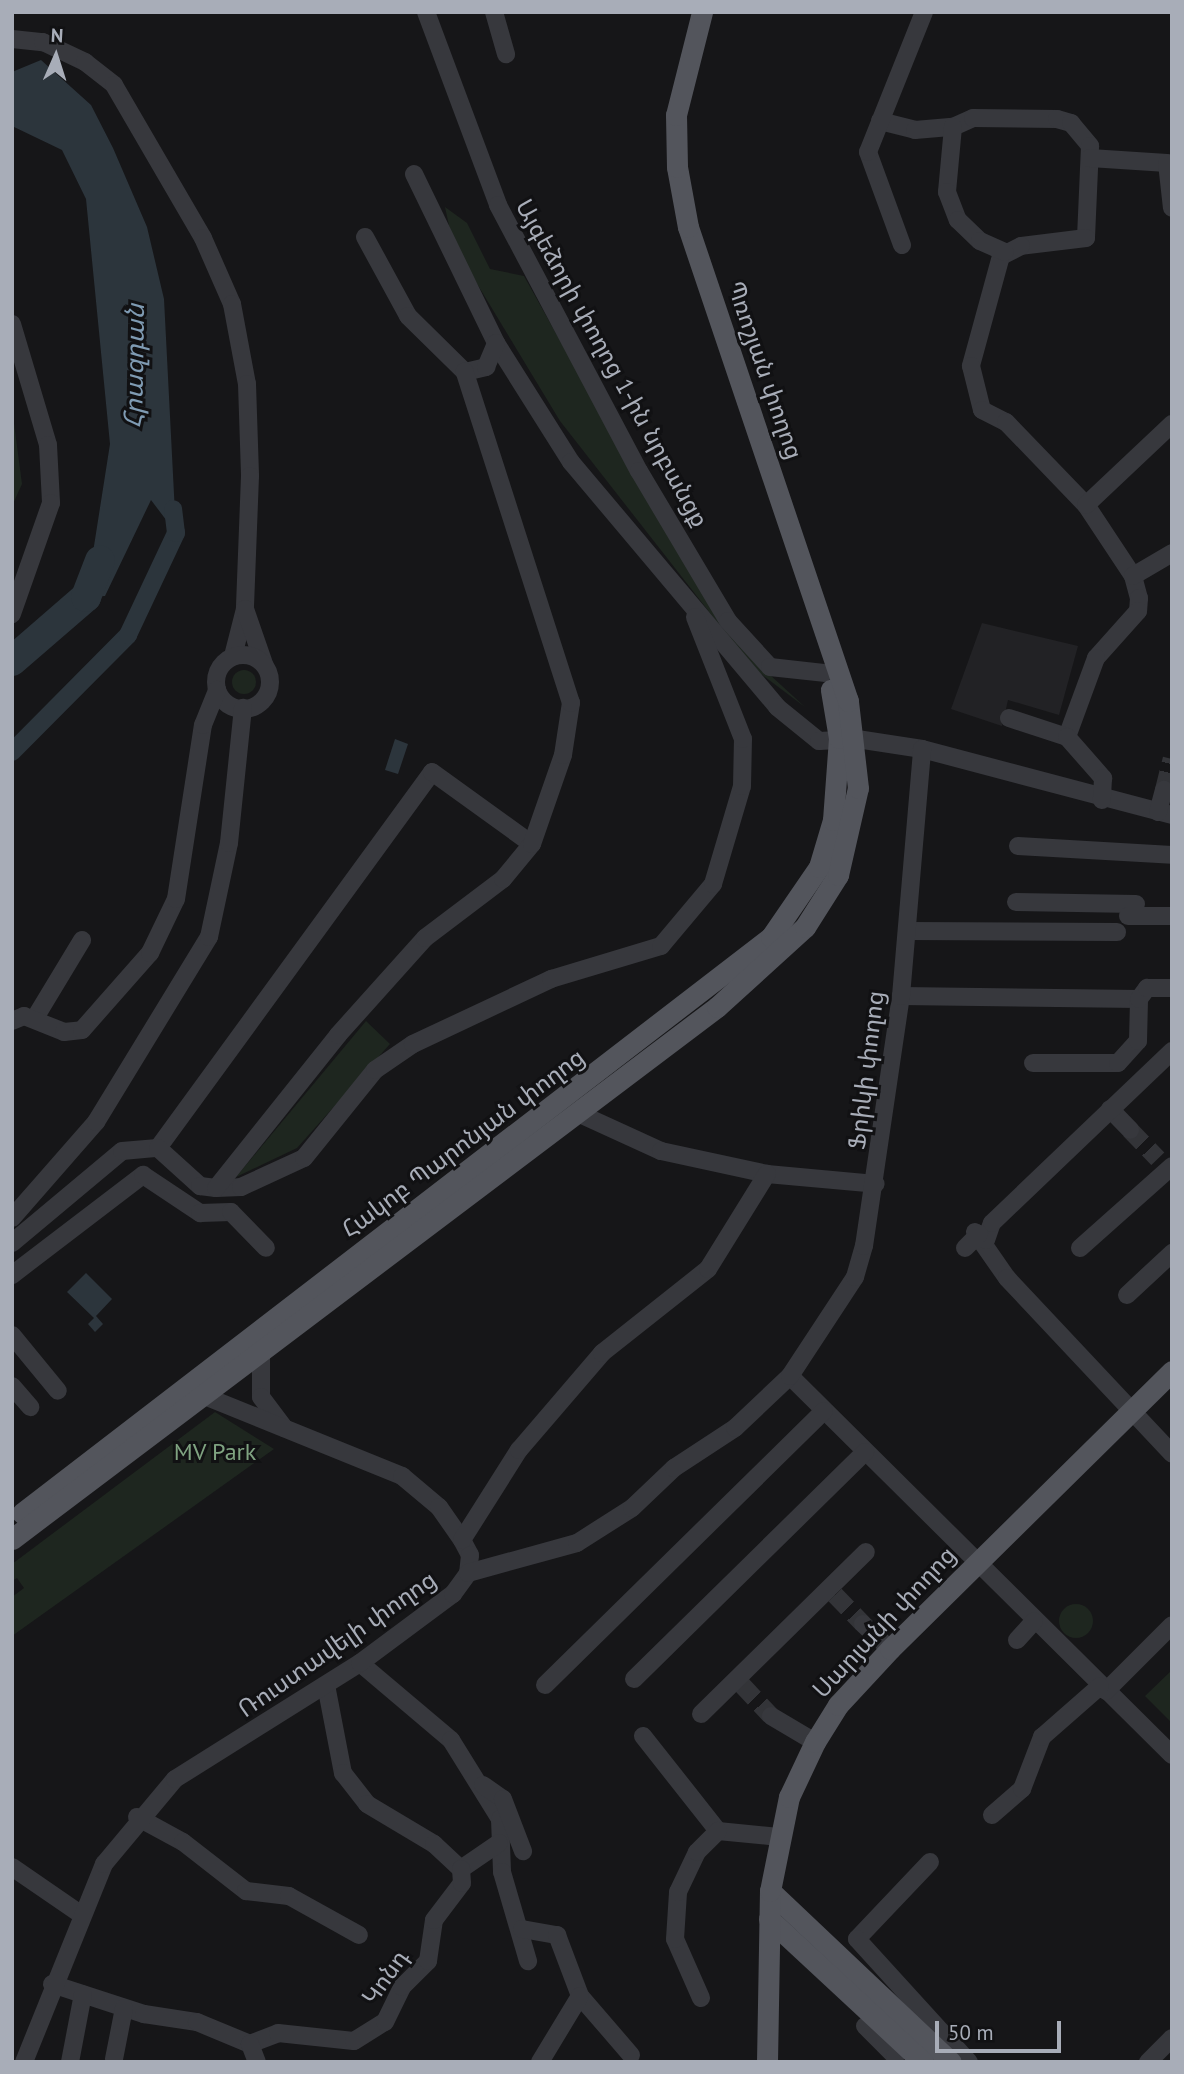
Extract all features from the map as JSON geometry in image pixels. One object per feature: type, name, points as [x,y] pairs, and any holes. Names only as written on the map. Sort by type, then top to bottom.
[{"type":"main road","name":"Պռոշյան փողոց","points":[[692,12],[664,125],[664,168],[675,230],[848,738]]},
{"type":"main road","name":"Պռոշյան փողոց","points":[[702,12],[676,115],[688,228],[848,738]]},
{"type":"main road","name":"Հակոբ Պարոնյան փողոց","points":[[12,1539],[164,1424],[194,1391],[261,1351],[580,1114],[767,966],[815,914],[847,851],[858,788],[848,738]]},
{"type":"main road","name":"Հակոբ Պարոնյան փողոց","points":[[12,1521],[194,1391],[771,937],[802,898],[827,844],[848,738]]},
{"type":"main road","name":"Սարյանի փողոց","points":[[767,2062],[769,1919],[779,1837],[815,1742],[838,1705],[890,1649],[1172,1371]]},
{"type":"main road","points":[[771,1891],[951,2062]]},
{"type":"main road","points":[[769,1919],[913,2056]]},
{"type":"street","name":"Այգեձորի փողոց 1-ին նրբանցք","points":[[426,12],[498,205],[639,471],[728,621],[770,667],[824,673]]},
{"type":"street","points":[[494,12],[506,54]]},
{"type":"street","points":[[902,244],[867,160],[924,12]]},
{"type":"street","points":[[12,39],[43,42],[85,62],[114,85],[203,238],[232,304],[247,384],[246,609],[233,656],[220,667],[217,690],[196,760],[176,900],[150,953],[82,1030],[64,1032],[35,1018],[12,1021]]},
{"type":"street","points":[[880,121],[915,130],[953,127],[973,118],[1057,119],[1085,135],[1090,158],[1086,238],[1005,252],[980,241],[958,220],[947,192],[953,127]]},
{"type":"street","points":[[1090,158],[1167,163],[1172,208]]},
{"type":"street","points":[[414,174],[496,343],[571,462],[777,707],[819,741],[848,738],[922,749],[1102,800],[1165,814],[1164,790]]},
{"type":"street","points":[[216,1188],[338,1035],[425,939],[503,879],[532,844],[563,755],[571,703],[465,372],[408,316],[365,237]]},
{"type":"street","points":[[1005,252],[971,366],[978,404],[1006,422],[1086,505],[1133,576],[1138,611],[1102,646],[1067,737]]},
{"type":"street","points":[[12,324],[48,445],[51,503],[12,614]]},
{"type":"street","points":[[465,372],[486,366],[496,343]]},
{"type":"street","points":[[1086,505],[1172,424]]},
{"type":"street","points":[[1133,576],[1172,553]]},
{"type":"street","points":[[12,1244],[122,1151],[158,1148],[200,1186],[241,1187],[304,1158],[375,1070],[413,1044],[551,979],[661,946],[713,884],[742,786],[743,739],[690,603]]},
{"type":"street","points":[[217,690],[229,705],[243,708],[268,694],[264,664],[246,609]]},
{"type":"street","points":[[233,656],[250,655],[264,664]]},
{"type":"street","points":[[12,1218],[96,1122],[209,937],[229,844],[243,708]]},
{"type":"street","points":[[1009,718],[1067,737],[1102,778],[1102,800]]},
{"type":"street","name":"Ֆրիկի փողոց","points":[[789,1376],[855,1277],[876,1184],[901,996],[922,749]]},
{"type":"street","points":[[158,1148],[432,772],[532,844]]},
{"type":"street","points":[[1018,846],[1172,855]]},
{"type":"street","points":[[1016,902],[1132,910],[1172,916]]},
{"type":"street","points":[[907,931],[1116,932]]},
{"type":"street","points":[[35,1018],[82,940]]},
{"type":"street","points":[[1033,1063],[1118,1063],[1138,1041],[1139,999],[1147,988],[1172,988]]},
{"type":"street","points":[[901,996],[1139,999]]},
{"type":"street","points":[[965,1248],[1172,1051]]},
{"type":"street","points":[[1110,1109],[1130,1130]]},
{"type":"street","points":[[580,1114],[661,1152],[767,1174],[876,1184]]},
{"type":"street","points":[[1080,1248],[1166,1165]]},
{"type":"street","points":[[462,1541],[519,1450],[602,1353],[708,1269],[767,1174]]},
{"type":"street","points":[[12,1275],[144,1175],[200,1213],[231,1212],[266,1248]]},
{"type":"street","points":[[980,1235],[1007,1278],[1172,1454]]},
{"type":"street","points":[[1127,1295],[1172,1253]]},
{"type":"street","points":[[12,1335],[58,1391]]},
{"type":"street","points":[[261,1351],[261,1397],[284,1428]]},
{"type":"street","points":[[789,1376],[1034,1621],[1061,1659],[1103,1688],[1172,1755]]},
{"type":"street","name":"Ռուստավելի փողոց","points":[[24,2062],[79,1913],[137,1817],[175,1779],[360,1663],[453,1594],[468,1573],[577,1543],[735,1428],[789,1376]]},
{"type":"street","points":[[12,1387],[30,1407]]},
{"type":"street","points":[[194,1391],[402,1476],[439,1507],[470,1555],[468,1573]]},
{"type":"street","points":[[545,1685],[824,1412]]},
{"type":"street","points":[[634,1679],[865,1452]]},
{"type":"street","points":[[701,1714],[739,1682],[832,1592],[866,1552]]},
{"type":"street","points":[[1017,1640],[1034,1621]]},
{"type":"street","points":[[863,1624],[890,1649]]},
{"type":"street","points":[[992,1815],[1022,1789],[1042,1737],[1103,1688],[1172,1625]]},
{"type":"street","points":[[360,1663],[451,1740],[500,1819],[499,1843],[528,1961]]},
{"type":"street","points":[[326,1685],[343,1773],[367,1804],[434,1844],[461,1869],[499,1843]]},
{"type":"street","points":[[771,1716],[815,1742]]},
{"type":"street","points":[[643,1736],[718,1831],[779,1837]]},
{"type":"street","points":[[477,1780],[503,1799],[523,1850]]},
{"type":"street","name":"Կոնդ","points":[[137,1817],[183,1842],[246,1891],[289,1896],[359,1935]]},
{"type":"street","points":[[701,1998],[675,1938],[678,1892],[696,1852],[718,1831]]},
{"type":"street","points":[[930,1862],[857,1939],[969,2062]]},
{"type":"street","points":[[12,1867],[79,1913]]},
{"type":"street","name":"Կոնդ","points":[[250,2044],[278,2033],[354,2041],[377,2030],[428,1961],[434,1920],[461,1883],[461,1869]]},
{"type":"street","points":[[522,1929],[558,1935],[580,1996],[631,2055]]},
{"type":"street","points":[[52,1984],[124,2008],[197,2022],[250,2044],[257,2062]]},
{"type":"street","points":[[70,2062],[83,1994]]},
{"type":"street","points":[[540,2062],[580,1996]]},
{"type":"street","points":[[114,2059],[124,2008]]},
{"type":"street","points":[[865,2026],[895,2056],[913,2056]]},
{"type":"street","points":[[1148,2062],[1172,2038]]},
{"type":"shaded area","points":[[982,623],[1078,646],[1059,715],[1008,700],[1002,726],[951,709]]},
{"type":"green space","points":[[445,207],[467,223],[490,269],[524,276],[679,554],[769,674],[805,707],[753,668],[560,421],[453,244]]},
{"type":"green space","points":[[12,408],[22,484],[12,506]]},
{"type":"green space","points":[[244,670],[253,673],[256,682],[253,691],[244,694],[235,691],[232,682],[235,673]]},
{"type":"green space","points":[[366,1021],[390,1044],[297,1148],[236,1177]]},
{"type":"green space","name":"MV Park","points":[[215,1412],[274,1449],[12,1636],[12,1597],[24,1588],[17,1578],[12,1581],[12,1564]]},
{"type":"green space","points":[[1076,1604],[1088,1609],[1093,1621],[1088,1633],[1076,1638],[1064,1633],[1059,1621],[1064,1609]]},
{"type":"green space","points":[[1172,1670],[1172,1723],[1145,1696]]},
{"type":"water","points":[[41,60],[91,105],[147,227],[164,299],[176,533],[151,500],[105,596],[86,597],[110,444],[86,199],[62,150],[12,126],[12,72]]},
{"type":"water","points":[[395,739],[408,744],[398,774],[385,770]]},
{"type":"water","points":[[86,1273],[112,1299],[96,1316],[103,1324],[95,1332],[88,1324],[94,1318],[67,1292]]},
{"type":"waterway","points":[[12,752],[128,635],[176,533],[173,509]]},
{"type":"waterway","name":"Հրազդան","points":[[12,661],[86,597],[100,561]]},
{"type":"tunnel","points":[[1164,790],[1172,759]]},
{"type":"tunnel","points":[[1130,1130],[1158,1159]]},
{"type":"tunnel","points":[[835,1595],[863,1624]]},
{"type":"tunnel","points":[[742,1685],[771,1716]]}]
